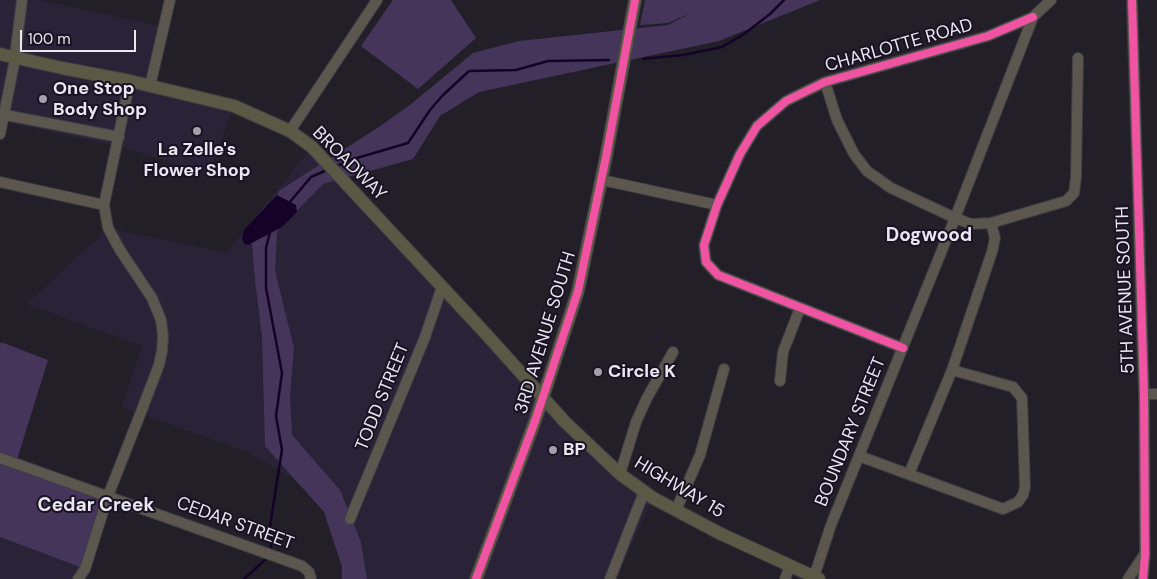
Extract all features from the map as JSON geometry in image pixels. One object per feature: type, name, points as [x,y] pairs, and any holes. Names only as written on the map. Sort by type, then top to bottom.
[{"type":"main road","name":"3RD AVENUE SOUTH","points":[[476,579],[536,421],[542,397],[578,291],[602,180],[635,0]]},
{"type":"main road","name":"BROADWAY","points":[[0,54],[15,61]]},
{"type":"main road","name":"BROADWAY","points":[[0,61],[15,61],[62,68],[130,81],[234,106],[290,131],[312,147],[542,397]]},
{"type":"main road","name":"HIGHWAY 15","points":[[542,397],[564,422],[620,474],[644,492],[720,533],[816,578]]},
{"type":"street","points":[[0,134],[2,114],[15,61],[22,0]]},
{"type":"street","points":[[150,86],[170,0]]},
{"type":"street","points":[[290,131],[378,0]]},
{"type":"street","name":"BOUNDARY STREET","points":[[816,578],[831,525],[955,218],[1033,18],[1051,0]]},
{"type":"street","name":"5TH AVENUE SOUTH","points":[[1132,0],[1144,394],[1145,555],[1143,579]]},
{"type":"street","name":"CHARLOTTE ROAD","points":[[903,348],[718,275],[706,262],[704,245],[717,205],[740,154],[757,126],[786,101],[825,82],[988,36],[1033,18]]},
{"type":"street","points":[[825,82],[837,120],[854,154],[867,171],[891,188],[955,218],[971,224],[991,223],[1066,201],[1074,193],[1076,177],[1078,58]]},
{"type":"street","points":[[78,579],[85,569],[108,496],[159,364],[163,336],[161,320],[152,298],[120,250],[108,228],[104,205],[130,81]]},
{"type":"street","points":[[2,114],[119,137]]},
{"type":"street","points":[[602,180],[717,205]]},
{"type":"street","points":[[0,182],[104,205]]},
{"type":"street","points":[[909,474],[952,370],[992,252],[995,238],[991,223]]},
{"type":"street","name":"TODD STREET","points":[[350,519],[425,337],[442,287]]},
{"type":"street","points":[[780,381],[783,352],[800,308]]},
{"type":"street","points":[[620,474],[636,422],[673,352]]},
{"type":"street","points":[[676,510],[700,455],[724,369]]},
{"type":"street","points":[[859,456],[1003,509],[1018,502],[1025,487],[1022,398],[1012,388],[952,370]]},
{"type":"street","points":[[1144,394],[1157,394]]},
{"type":"street","name":"CEDAR STREET","points":[[0,458],[302,566],[309,572],[311,579]]},
{"type":"street","points":[[610,579],[644,492]]},
{"type":"street","points":[[1128,579],[1145,555]]},
{"type":"street","points":[[785,579],[790,566]]},
{"type":"shaded area","points":[[0,0],[39,0],[163,27],[150,86],[234,106],[208,173],[117,146],[0,121]]},
{"type":"shaded area","points":[[393,0],[451,0],[476,38],[418,89],[361,46]]},
{"type":"shaded area","points":[[645,0],[820,0],[719,41],[479,92],[440,116],[413,159],[323,184],[277,231],[275,271],[294,348],[290,395],[292,435],[340,490],[361,542],[367,579],[342,579],[342,567],[324,512],[265,446],[262,336],[251,232],[280,190],[379,127],[411,104],[473,53],[519,41],[668,25],[691,13],[668,23],[640,25]]},
{"type":"shaded area","points":[[312,147],[542,397],[653,498],[616,579],[367,579],[361,542],[292,478],[248,452],[122,407],[142,346],[27,304],[108,228],[226,253]]},
{"type":"shaded area","points":[[277,195],[296,205],[297,212],[282,227],[248,245],[244,244],[242,237],[244,230]]},
{"type":"shaded area","points":[[1,342],[48,360],[16,463],[108,496],[85,569],[0,537]]},
{"type":"shaded area","points":[[0,537],[85,569],[78,579],[0,579]]},
{"type":"waterway","points":[[643,59],[683,55],[722,47],[744,34],[770,14],[784,0]]},
{"type":"waterway","points":[[335,167],[350,160],[408,143],[430,110],[469,71],[516,70],[548,61],[609,60]]},
{"type":"waterway","points":[[289,203],[311,177],[327,170]]},
{"type":"waterway","points":[[270,232],[266,248],[266,288],[282,373],[276,416],[282,450],[270,526],[271,548]]},
{"type":"waterway","points":[[244,579],[266,559]]},
{"type":"cycle path","points":[[476,579],[535,421],[578,291],[606,157],[635,0]]},
{"type":"cycle path","points":[[1132,0],[1144,394],[1145,555],[1143,579]]},
{"type":"cycle path","points":[[903,348],[718,275],[706,262],[704,245],[717,205],[740,154],[757,126],[786,101],[825,82],[988,36],[1033,17]]},
{"type":"place","name":"One Stop Body Shop","points":[[43,99]]},
{"type":"place","name":"La Zelle's Flower Shop","points":[[197,131]]},
{"type":"place","name":"Circle K","points":[[598,372]]},
{"type":"place","name":"BP","points":[[553,450]]},
{"type":"district","name":"Dogwood","points":[[929,236]]},
{"type":"district","name":"Cedar Creek","points":[[96,506]]}]
